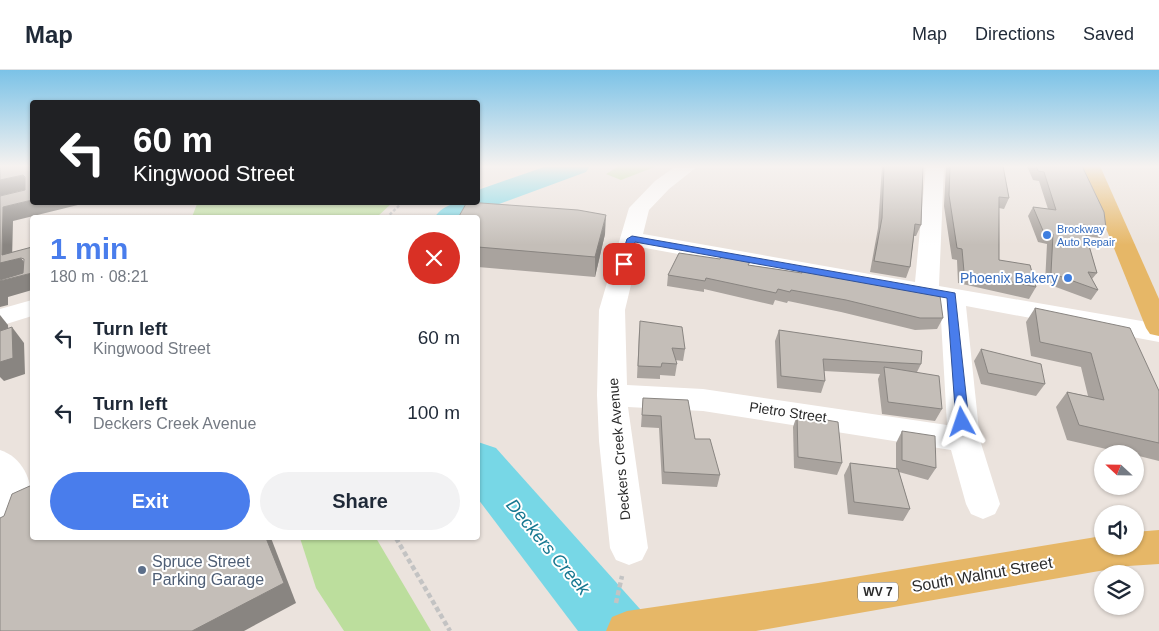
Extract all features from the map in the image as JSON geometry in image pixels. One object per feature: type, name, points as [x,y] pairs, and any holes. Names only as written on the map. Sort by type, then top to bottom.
[{"type":"main road","points":[[1101,192],[1159,328]]},
{"type":"main road","name":"South Walnut Street","points":[[620,622],[818,602],[1102,555]]},
{"type":"street","name":"Deckers Creek Avenue","points":[[629,548],[615,441],[612,395],[612,310],[639,208],[655,192]]},
{"type":"street","points":[[936,192],[939,293],[964,440],[983,504]]},
{"type":"street","points":[[632,239],[1159,333]]},
{"type":"street","points":[[0,318],[30,309]]},
{"type":"street","name":"Pietro Street","points":[[612,395],[702,400],[964,440]]},
{"type":"street","points":[[2,469],[14,481],[12,524]]},
{"type":"path","points":[[389,215],[400,205]]},
{"type":"path","points":[[397,540],[450,631]]},
{"type":"path","points":[[620,622],[629,548]]},
{"type":"green space","points":[[197,205],[390,205],[379,215],[193,215]]},
{"type":"green space","points":[[301,540],[377,540],[431,631],[344,631],[316,588]]},
{"type":"building","points":[[16,192],[30,192],[30,200],[3,207],[2,255],[30,248],[30,274],[0,281],[23,273],[24,259],[0,263],[0,196]]},
{"type":"building","points":[[883,192],[922,192],[921,225],[915,224],[910,267],[874,261],[882,218]]},
{"type":"building","points":[[949,192],[1008,192],[1009,198],[999,197],[999,260],[1030,265],[1036,287],[964,272],[962,249],[957,248]]},
{"type":"building","points":[[1050,192],[1095,192],[1104,212],[1106,228],[1083,225],[1097,273],[1088,272],[1098,290],[1051,273],[1053,234],[1044,233],[1033,207],[1056,210]]},
{"type":"building","points":[[480,203],[578,210],[606,215],[595,257],[480,247],[480,215],[460,215],[465,205],[480,205]]},
{"type":"building","points":[[679,253],[720,259],[722,255],[750,262],[748,265],[802,273],[803,267],[908,286],[908,288],[940,296],[943,318],[920,318],[846,300],[791,290],[790,292],[778,289],[776,293],[706,278],[705,281],[668,275]]},
{"type":"building","points":[[1035,308],[1130,328],[1159,391],[1159,443],[1079,425],[1067,392],[1104,400],[1091,353],[1040,342]]},
{"type":"building","points":[[640,321],[682,327],[685,349],[672,348],[677,364],[662,363],[661,367],[638,366]]},
{"type":"building","points":[[12,327],[13,358],[0,362],[0,331]]},
{"type":"building","points":[[779,330],[922,351],[921,364],[823,359],[825,381],[781,376]]},
{"type":"building","points":[[981,349],[1041,364],[1045,384],[988,373]]},
{"type":"building","points":[[884,367],[939,376],[942,409],[888,402]]},
{"type":"building","points":[[643,398],[688,400],[695,439],[710,439],[720,475],[664,472],[661,416],[642,415]]},
{"type":"building","points":[[797,415],[838,422],[842,463],[798,457]]},
{"type":"building","points":[[902,431],[935,436],[936,468],[902,460]]},
{"type":"building","points":[[850,463],[898,469],[910,509],[854,502]]},
{"type":"building","name":"Spruce Street Parking Garage","points":[[30,486],[30,540],[267,540],[284,583],[192,631],[0,631],[0,518],[4,516],[12,494]]},
{"type":"waterway","name":"Deckers Creek","points":[[480,201],[502,192]]},
{"type":"waterway","name":"Deckers Creek","points":[[455,215],[474,205]]},
{"type":"waterway","name":"Deckers Creek","points":[[480,464],[618,631]]},
{"type":"place","name":"Brockway Auto Repair","points":[[1047,235]]},
{"type":"place","name":"Phoenix Bakery","points":[[1068,278]]},
{"type":"place","name":"Spruce Street Parking Garage","points":[[142,570]]},
{"type":"route","points":[[624,264],[632,239],[952,296],[962,422]]}]
